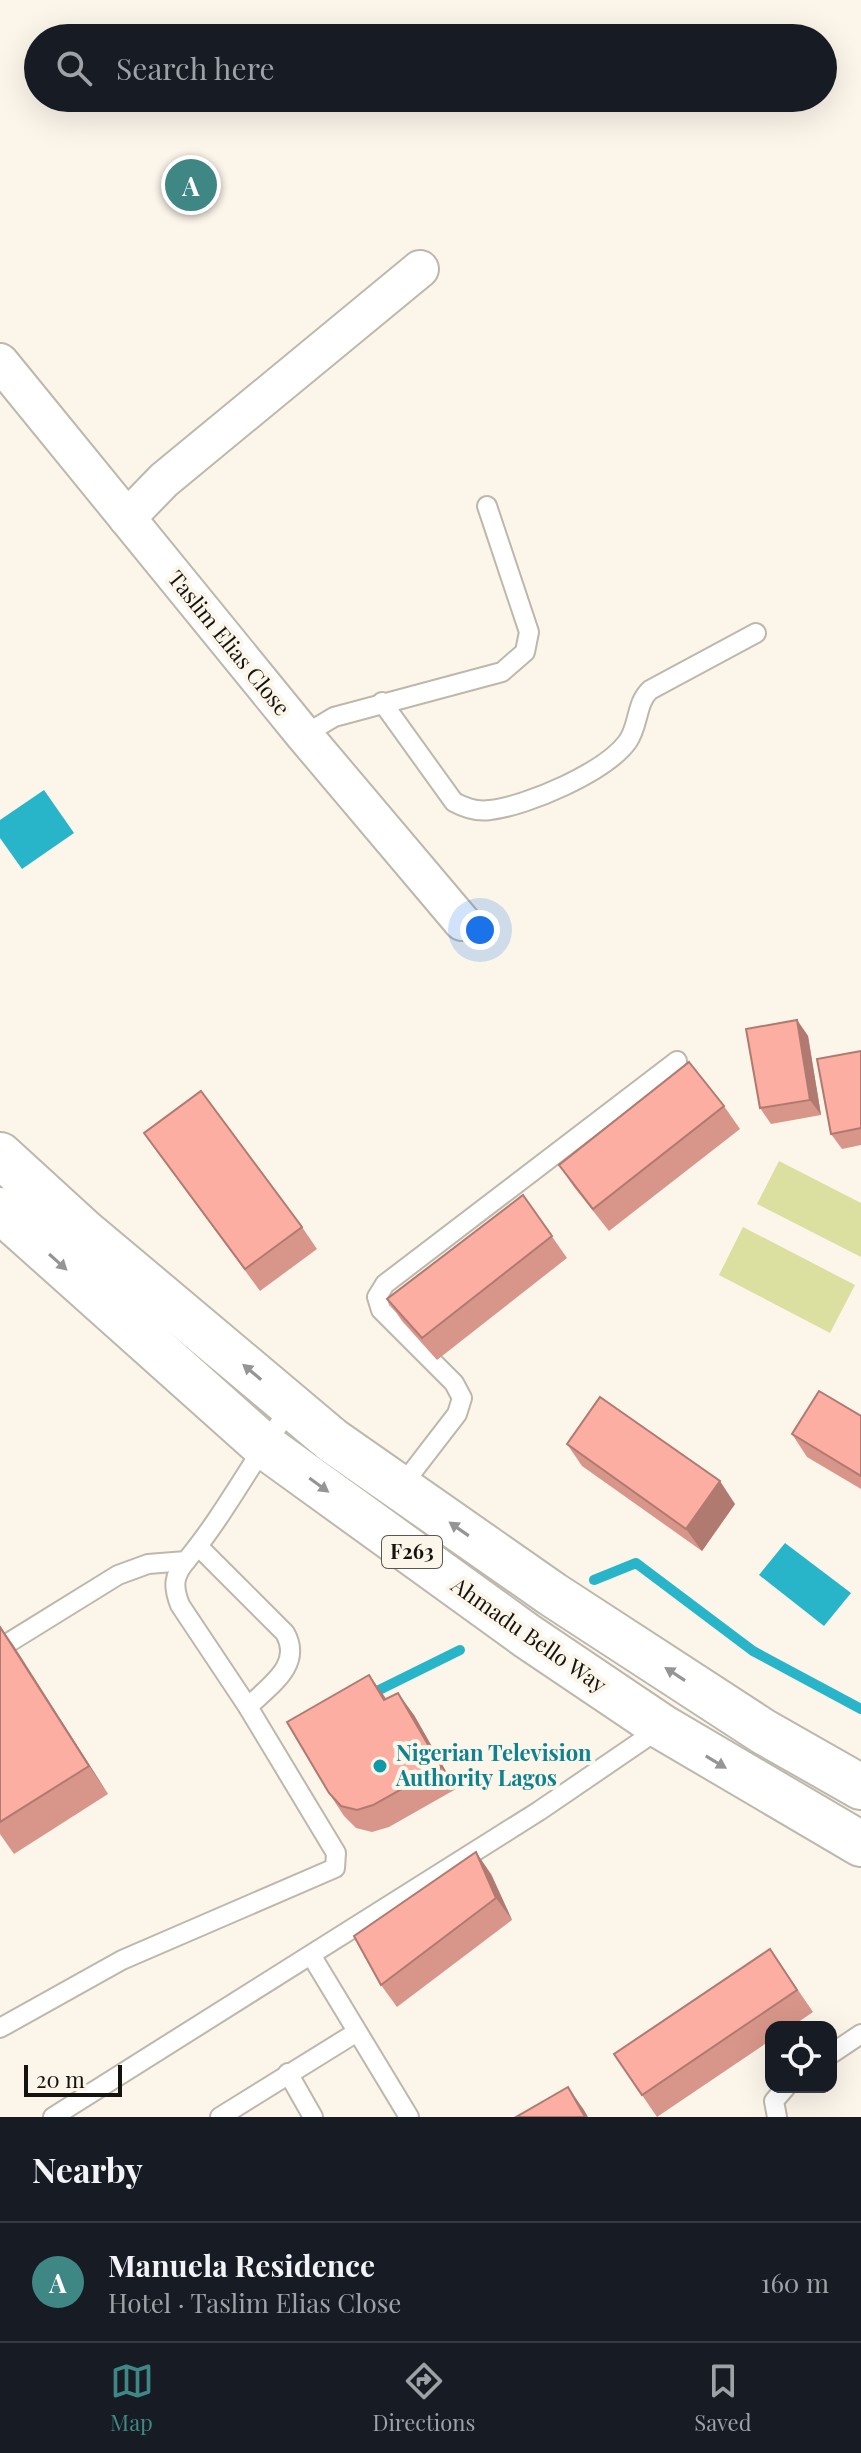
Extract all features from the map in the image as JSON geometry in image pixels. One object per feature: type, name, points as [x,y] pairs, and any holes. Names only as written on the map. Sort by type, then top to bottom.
[{"type":"highway","name":"Ahmadu Bello Way","points":[[0,1155],[12,1203],[263,1445],[527,1636],[662,1727],[861,1844]]},
{"type":"highway","name":"Ahmadu Bello Way","points":[[12,1203],[292,1406],[333,1441],[552,1594],[764,1732],[861,1787]]},
{"type":"street","points":[[127,518],[164,480],[420,269]]},
{"type":"street","name":"Taslim Elias Close","points":[[0,362],[304,735],[462,922]]},
{"type":"lane","points":[[304,735],[334,717],[502,672],[525,652],[529,632],[487,506]]},
{"type":"lane","points":[[382,702],[454,802],[468,809],[487,811],[537,797],[603,763],[629,739],[641,702],[650,690],[756,633]]},
{"type":"lane","points":[[400,1488],[457,1414],[462,1398],[454,1383],[381,1310],[377,1297],[385,1284],[677,1061]]},
{"type":"lane","points":[[0,2028],[135,1954],[335,1868],[336,1853],[248,1707],[180,1605],[175,1581],[176,1573],[235,1496],[263,1445],[292,1406]]},
{"type":"lane","points":[[198,1546],[285,1633],[291,1644],[293,1654],[287,1668],[248,1707]]},
{"type":"lane","points":[[0,1648],[118,1575],[148,1564],[186,1561]]},
{"type":"lane","points":[[53,2117],[539,1811],[662,1727]]},
{"type":"lane","points":[[311,1955],[409,2117]]},
{"type":"lane","points":[[220,2117],[357,2032]]},
{"type":"lane","points":[[837,2050],[861,2034]]},
{"type":"lane","points":[[288,2073],[313,2117]]},
{"type":"lane","points":[[777,2117],[774,2101],[781,2093]]},
{"type":"green space","points":[[779,1161],[861,1203],[861,1257],[757,1204]]},
{"type":"green space","points":[[743,1227],[855,1285],[830,1333],[719,1275]]},
{"type":"water","points":[[44,790],[74,833],[22,869],[0,838],[0,820]]},
{"type":"water","points":[[785,1543],[851,1593],[824,1626],[759,1575]]},
{"type":"building","points":[[797,1020],[810,1100],[760,1108],[746,1029]]},
{"type":"building","points":[[861,1051],[861,1128],[831,1134],[817,1059]]},
{"type":"building","points":[[689,1062],[724,1106],[593,1209],[559,1165]]},
{"type":"building","points":[[201,1091],[302,1227],[245,1269],[144,1133]]},
{"type":"building","points":[[523,1195],[552,1236],[422,1338],[387,1299]]},
{"type":"building","points":[[819,1391],[861,1416],[861,1476],[792,1434]]},
{"type":"building","points":[[600,1397],[720,1481],[686,1529],[567,1444]]},
{"type":"building","points":[[0,1627],[89,1766],[0,1822]]},
{"type":"building","name":"Nigerian Television Authority Lagos","points":[[369,1675],[384,1700],[398,1693],[441,1767],[373,1805],[357,1810],[341,1806],[329,1793],[287,1722]]},
{"type":"building","points":[[476,1852],[496,1898],[381,1985],[354,1936]]},
{"type":"building","points":[[770,1949],[797,1990],[642,2095],[614,2054]]},
{"type":"building","points":[[568,2087],[585,2117],[516,2117]]},
{"type":"waterway","points":[[594,1580],[636,1563],[753,1651],[861,1709]]},
{"type":"waterway","points":[[369,1695],[460,1650]]},
{"type":"place","name":"Manuela Residence","points":[[191,185]]},
{"type":"place","name":"Nigerian Television Authority Lagos","points":[[380,1766]]}]
